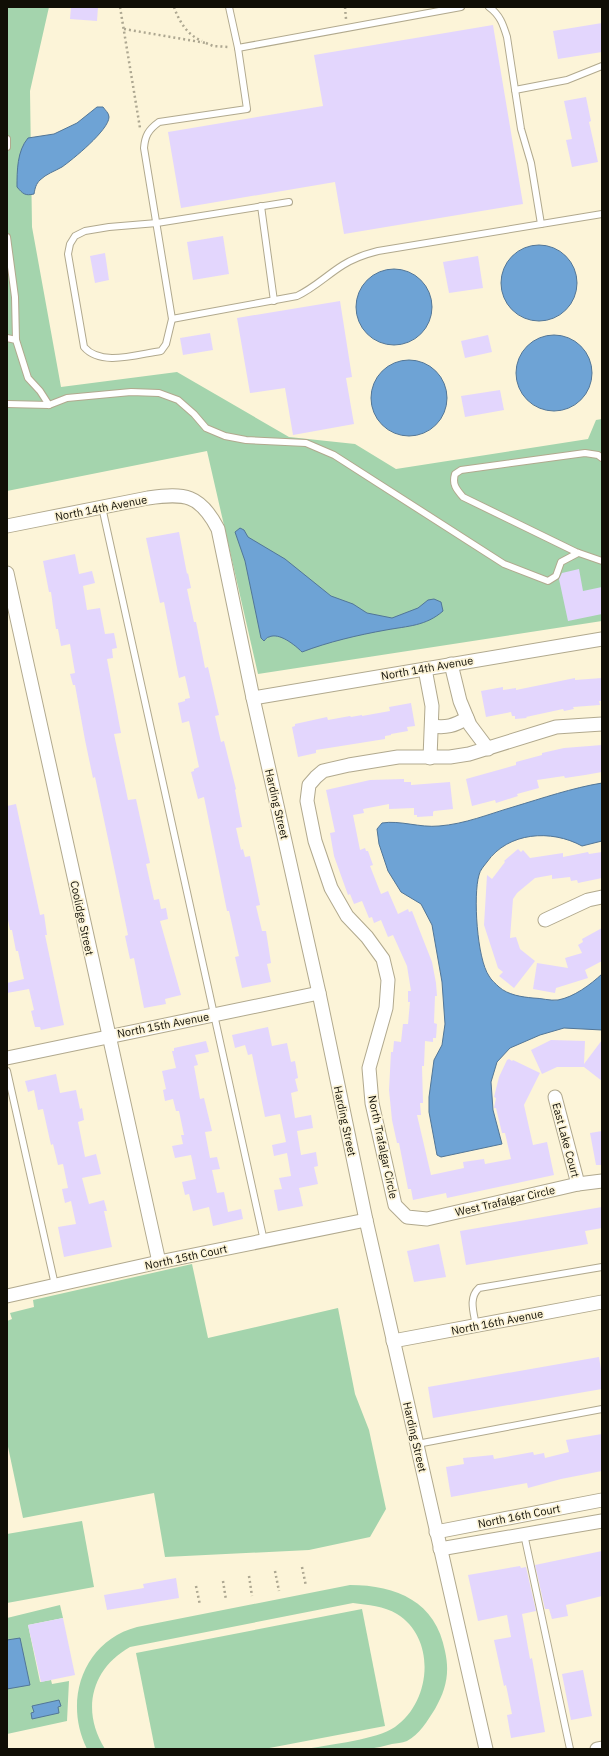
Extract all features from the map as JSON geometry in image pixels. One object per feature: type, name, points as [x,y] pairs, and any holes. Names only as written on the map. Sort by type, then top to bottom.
[{"type":"street","name":"North 14th Avenue","points":[[7,526],[166,496],[182,496],[194,500]]},
{"type":"street","name":"Harding Street","points":[[194,500],[202,504],[210,514],[218,529],[253,698],[320,993],[366,1220],[486,1749]]},
{"type":"street","name":"Coolidge Street","points":[[7,573],[159,1262]]},
{"type":"street","name":"North 14th Avenue","points":[[253,698],[602,639]]},
{"type":"street","points":[[451,664],[460,701],[470,725],[488,749]]},
{"type":"street","points":[[425,669],[430,696],[432,726],[430,758],[450,757],[488,749],[556,727],[602,724]]},
{"type":"street","points":[[432,726],[452,726],[467,718]]},
{"type":"street","name":"North Trafalgar Circle","points":[[407,1217],[395,1205],[372,1103],[369,1068],[386,1008],[388,980],[385,966],[383,959],[367,938],[347,916],[331,888],[315,841],[307,801],[309,785],[323,771],[349,765],[398,758],[430,758]]},
{"type":"street","points":[[545,920],[588,900],[602,897]]},
{"type":"street","name":"North 15th Avenue","points":[[7,1058],[320,993]]},
{"type":"street","name":"East Lake Court","points":[[555,1097],[578,1184]]},
{"type":"street","name":"West Trafalgar Circle","points":[[407,1217],[427,1219],[578,1184],[602,1180]]},
{"type":"street","name":"North 15th Court","points":[[7,1296],[159,1262],[366,1220]]},
{"type":"street","name":"North 16th Avenue","points":[[393,1341],[602,1302]]},
{"type":"street","name":"North 16th Court","points":[[436,1532],[602,1500]]},
{"type":"street","name":"North 16th Court","points":[[440,1549],[602,1521]]},
{"type":"street","points":[[597,1749],[602,1748]]},
{"type":"lane","points":[[229,7],[238,48],[247,108],[159,122],[145,136],[144,148],[157,223],[172,319],[166,344],[161,351],[104,358],[89,353],[84,347],[68,254],[70,244],[75,236],[85,230],[157,223],[289,202]]},
{"type":"lane","points":[[238,48],[461,7]]},
{"type":"lane","points":[[489,7],[496,12],[502,22],[507,36],[521,129],[532,169],[541,224]]},
{"type":"lane","points":[[515,90],[567,80],[602,66]]},
{"type":"lane","points":[[7,140],[7,147]]},
{"type":"lane","points":[[261,206],[274,301]]},
{"type":"lane","points":[[172,319],[297,296],[309,290],[344,265],[368,254],[602,214],[602,218]]},
{"type":"lane","points":[[7,237],[15,297],[16,340],[28,378],[40,391],[49,405]]},
{"type":"lane","points":[[7,338],[16,340]]},
{"type":"lane","points":[[7,404],[49,405],[67,398],[131,392],[159,393],[178,400],[194,414],[206,428],[225,436],[246,440],[306,443],[334,455],[504,564],[548,581],[556,576],[561,562],[578,553]]},
{"type":"lane","points":[[602,458],[598,455],[585,453],[461,470],[455,474],[453,481],[454,486],[463,497],[578,553],[602,561]]},
{"type":"lane","points":[[102,507],[264,1241]]},
{"type":"lane","points":[[7,1071],[55,1285]]},
{"type":"lane","points":[[476,1326],[472,1299],[473,1293],[479,1288],[602,1268]]},
{"type":"lane","points":[[417,1444],[602,1409]]},
{"type":"lane","points":[[524,1534],[570,1749]]},
{"type":"path","points":[[120,7],[144,148]]},
{"type":"path","points":[[174,7],[179,21],[195,38],[213,46],[238,48]]},
{"type":"path","points":[[124,29],[206,43]]},
{"type":"path","points":[[302,1567],[306,1586]]},
{"type":"path","points":[[276,1572],[279,1591]]},
{"type":"path","points":[[249,1576],[252,1596]]},
{"type":"path","points":[[223,1581],[226,1600]]},
{"type":"path","points":[[196,1586],[200,1605]]},
{"type":"green space","points":[[7,7],[49,7],[30,91],[32,227],[61,387],[177,372],[289,437],[355,444],[396,469],[588,439],[596,420],[602,419],[602,621],[258,674],[207,451],[7,491]]},
{"type":"green space","points":[[192,1264],[208,1338],[338,1308],[355,1394],[369,1430],[386,1509],[370,1537],[309,1550],[165,1557],[154,1493],[23,1518],[7,1442],[7,1321],[12,1319],[10,1313],[34,1307],[33,1300]]},
{"type":"green space","points":[[82,1521],[94,1587],[7,1603],[7,1534]]},
{"type":"green space","points":[[350,1585],[383,1588],[412,1600],[433,1620],[440,1634],[445,1651],[447,1667],[446,1681],[442,1695],[429,1718],[419,1731],[407,1741],[368,1749],[307,1749],[377,1735],[395,1727],[407,1716],[416,1702],[422,1687],[424,1670],[423,1654],[419,1639],[410,1625],[397,1614],[387,1609],[353,1603],[130,1647],[117,1656],[106,1667],[94,1692],[92,1706],[93,1720],[105,1749],[87,1749],[80,1731],[77,1712],[78,1693],[83,1675],[91,1659],[103,1645],[118,1634],[137,1627]]},
{"type":"green space","points":[[60,1605],[63,1618],[28,1625],[40,1682],[51,1680],[52,1684],[69,1681],[67,1721],[7,1734],[7,1618]]},
{"type":"green space","points":[[362,1609],[385,1726],[264,1749],[155,1749],[136,1653]]},
{"type":"water","points":[[97,107],[103,107],[108,113],[109,117],[107,123],[97,137],[62,167],[40,180],[36,186],[34,194],[24,194],[17,187],[17,174],[18,161],[24,143],[28,138],[54,134],[77,123]]},
{"type":"water","points":[[532,245],[546,245],[560,251],[571,262],[577,276],[577,290],[574,298],[566,310],[560,315],[546,321],[532,321],[518,315],[507,304],[501,290],[501,276],[507,262],[518,251]]},
{"type":"water","points":[[387,269],[401,269],[415,275],[426,286],[432,300],[432,314],[429,322],[421,334],[415,339],[401,345],[387,345],[373,339],[362,328],[356,314],[356,300],[362,286],[373,275]]},
{"type":"water","points":[[547,335],[561,335],[575,341],[586,352],[592,366],[592,380],[589,388],[581,400],[575,405],[561,411],[547,411],[533,405],[522,394],[516,380],[516,366],[522,352],[533,341]]},
{"type":"water","points":[[402,360],[416,360],[430,366],[441,377],[447,391],[447,405],[444,413],[436,425],[430,430],[416,436],[402,436],[388,430],[377,419],[371,405],[371,391],[377,377],[388,366]]},
{"type":"water","points":[[240,528],[244,530],[248,537],[285,559],[331,596],[353,604],[367,613],[392,618],[418,608],[428,600],[434,599],[441,602],[443,611],[437,616],[423,623],[354,637],[302,652],[291,643],[277,636],[268,637],[264,641],[261,638],[245,561],[235,532]]},
{"type":"water","points":[[602,783],[602,841],[582,846],[557,837],[531,836],[506,844],[496,852],[481,870],[477,884],[476,911],[479,942],[485,968],[489,976],[499,987],[511,994],[524,997],[558,1000],[576,993],[602,974],[602,1030],[564,1028],[540,1035],[510,1048],[497,1062],[491,1082],[493,1110],[502,1144],[441,1157],[437,1155],[429,1112],[429,1097],[434,1060],[442,1045],[445,1024],[442,982],[432,925],[421,904],[401,892],[388,871],[379,844],[377,829],[382,823],[389,822],[425,826],[449,825]]},
{"type":"water","points":[[20,1638],[30,1685],[7,1689],[7,1640]]},
{"type":"water","points":[[59,1700],[61,1706],[58,1707],[59,1713],[32,1719],[31,1713],[34,1712],[32,1706]]},
{"type":"building","points":[[71,7],[98,7],[97,21],[70,19]]},
{"type":"building","points":[[602,23],[602,52],[558,59],[553,31]]},
{"type":"building","points":[[493,25],[523,204],[344,234],[335,182],[181,208],[168,132],[323,106],[314,55]]},
{"type":"building","points":[[586,97],[591,121],[589,122],[598,162],[572,167],[566,140],[572,139],[564,101]]},
{"type":"building","points":[[223,236],[229,274],[193,280],[187,242]]},
{"type":"building","points":[[105,253],[109,280],[95,283],[90,256]]},
{"type":"building","points":[[478,256],[483,288],[449,293],[443,262]]},
{"type":"building","points":[[340,301],[352,377],[346,378],[354,424],[293,435],[285,388],[250,393],[237,318]]},
{"type":"building","points":[[210,333],[213,350],[183,355],[180,338]]},
{"type":"building","points":[[488,335],[492,352],[465,358],[461,341]]},
{"type":"building","points":[[500,390],[504,410],[465,417],[461,396]]},
{"type":"building","points":[[179,532],[191,588],[187,589],[194,622],[196,622],[205,668],[208,667],[219,715],[215,716],[221,742],[224,741],[236,789],[242,827],[236,828],[241,850],[243,849],[245,857],[250,856],[260,905],[256,906],[262,931],[266,931],[271,963],[267,964],[271,982],[242,988],[235,957],[239,956],[229,911],[227,911],[204,797],[198,799],[191,772],[199,767],[189,721],[182,723],[178,703],[190,698],[185,676],[179,678],[164,602],[160,603],[146,538]]},
{"type":"building","points":[[75,554],[79,574],[92,571],[95,583],[83,586],[87,610],[100,608],[105,634],[114,633],[117,648],[112,649],[113,658],[107,659],[121,733],[114,734],[128,800],[136,799],[150,863],[146,864],[154,900],[159,899],[161,909],[166,908],[168,919],[160,921],[181,995],[165,999],[166,1004],[144,1008],[134,958],[130,959],[125,936],[128,935],[95,777],[93,778],[75,685],[73,685],[70,674],[75,673],[70,644],[61,646],[58,629],[56,629],[51,592],[49,592],[43,561]]},
{"type":"building","points":[[579,569],[583,591],[602,587],[602,614],[568,621],[559,579],[562,573]]},
{"type":"building","points":[[575,678],[575,680],[602,678],[602,701],[599,701],[600,705],[573,707],[574,709],[564,711],[563,709],[526,717],[527,718],[515,719],[515,716],[512,716],[511,712],[486,717],[481,691],[503,687],[503,690],[516,688],[516,690]]},
{"type":"building","points":[[411,703],[415,726],[407,727],[408,731],[385,736],[385,739],[316,750],[316,753],[298,757],[292,727],[295,726],[295,724],[327,717],[328,720],[390,711],[389,707]]},
{"type":"building","points":[[602,745],[602,772],[565,778],[564,776],[537,780],[539,788],[517,794],[518,796],[496,803],[495,800],[472,806],[466,779],[516,765],[516,762],[542,755],[542,753],[564,748]]},
{"type":"building","points":[[404,779],[404,782],[411,782],[411,785],[450,782],[453,809],[434,811],[433,816],[417,817],[417,815],[414,815],[414,808],[389,809],[389,804],[363,809],[364,813],[353,815],[360,850],[365,848],[366,851],[368,851],[373,865],[370,866],[381,894],[388,891],[398,914],[408,909],[409,912],[412,911],[432,962],[437,996],[435,996],[434,1023],[437,1024],[436,1038],[433,1038],[433,1042],[425,1041],[424,1066],[422,1066],[423,1103],[420,1103],[421,1115],[417,1115],[431,1175],[464,1168],[463,1162],[484,1159],[485,1164],[511,1159],[505,1133],[502,1133],[496,1108],[494,1108],[496,1098],[494,1097],[499,1077],[507,1060],[509,1059],[540,1073],[524,1105],[533,1145],[547,1142],[554,1175],[447,1198],[446,1193],[413,1200],[411,1189],[408,1189],[399,1143],[397,1143],[392,1120],[389,1090],[391,1052],[393,1052],[394,1041],[401,1042],[403,1024],[408,1024],[410,1002],[408,1002],[408,991],[411,991],[407,966],[393,935],[388,937],[381,920],[374,923],[372,917],[369,918],[362,901],[354,904],[350,894],[348,895],[334,856],[330,833],[335,832],[326,790],[370,780]]},
{"type":"building","points":[[16,804],[40,915],[44,914],[47,935],[45,935],[64,1025],[41,1030],[40,1027],[35,1027],[31,1011],[34,1010],[29,989],[7,993],[7,983],[24,979],[18,951],[16,951],[12,930],[10,930],[7,915],[7,806]]},
{"type":"building","points":[[518,849],[521,852],[523,850],[530,858],[563,853],[563,857],[588,852],[589,854],[602,852],[602,878],[578,883],[577,880],[571,881],[570,877],[552,879],[552,875],[535,878],[517,893],[513,899],[510,938],[516,937],[520,949],[535,961],[514,988],[499,976],[503,972],[498,968],[484,925],[487,875],[492,879],[505,862],[504,861]]},
{"type":"building","points":[[602,928],[602,961],[585,970],[588,978],[556,988],[555,993],[533,989],[537,963],[568,968],[565,958],[582,953],[578,945],[583,942],[582,939]]},
{"type":"building","points":[[268,1027],[272,1046],[287,1043],[291,1062],[295,1061],[298,1078],[295,1079],[298,1091],[291,1093],[295,1118],[311,1115],[313,1128],[297,1131],[301,1155],[316,1152],[318,1166],[314,1167],[318,1184],[299,1188],[303,1206],[278,1211],[274,1190],[282,1189],[279,1178],[291,1176],[287,1153],[274,1156],[272,1145],[286,1142],[280,1114],[265,1117],[252,1054],[248,1055],[245,1045],[235,1048],[232,1035]]},
{"type":"building","points":[[551,1040],[585,1041],[584,1064],[602,1040],[602,1081],[584,1067],[557,1067],[542,1074],[531,1050]]},
{"type":"building","points":[[206,1041],[209,1052],[195,1055],[198,1065],[194,1066],[200,1099],[204,1098],[212,1131],[205,1132],[210,1158],[217,1157],[220,1169],[212,1170],[217,1193],[224,1192],[228,1212],[241,1209],[243,1219],[213,1226],[209,1207],[193,1211],[189,1194],[185,1195],[182,1182],[196,1179],[191,1155],[175,1158],[172,1146],[183,1144],[181,1135],[184,1135],[179,1111],[176,1111],[173,1099],[165,1101],[163,1090],[166,1089],[162,1071],[176,1068],[172,1051],[174,1051],[174,1048]]},
{"type":"building","points":[[56,1074],[60,1093],[76,1090],[80,1109],[82,1108],[84,1120],[78,1122],[85,1157],[96,1154],[101,1174],[82,1178],[89,1204],[104,1200],[107,1211],[104,1211],[112,1247],[64,1257],[58,1227],[76,1224],[71,1201],[65,1203],[62,1189],[68,1188],[63,1164],[58,1165],[53,1144],[51,1145],[43,1109],[38,1110],[34,1090],[28,1092],[25,1081]]},
{"type":"building","points":[[602,1131],[602,1165],[596,1165],[590,1133]]},
{"type":"building","points":[[602,1207],[602,1228],[585,1231],[588,1244],[466,1265],[460,1231]]},
{"type":"building","points":[[439,1244],[446,1277],[414,1282],[407,1251]]},
{"type":"building","points":[[599,1357],[602,1376],[602,1389],[433,1418],[428,1387]]},
{"type":"building","points":[[602,1434],[602,1471],[561,1479],[528,1488],[527,1483],[451,1497],[446,1467],[464,1464],[463,1458],[493,1455],[494,1459],[533,1452],[534,1455],[544,1453],[545,1458],[569,1452],[566,1440]]},
{"type":"building","points":[[602,1551],[602,1596],[566,1605],[568,1616],[552,1619],[549,1609],[545,1609],[535,1565]]},
{"type":"building","points":[[520,1566],[521,1568],[526,1567],[536,1611],[522,1614],[530,1659],[532,1658],[545,1732],[511,1738],[507,1715],[512,1714],[494,1640],[511,1637],[507,1615],[478,1621],[468,1575]]},
{"type":"building","points":[[176,1578],[179,1598],[107,1610],[104,1595],[144,1588],[143,1584]]},
{"type":"building","points":[[63,1618],[75,1675],[41,1682],[28,1625]]},
{"type":"building","points":[[583,1670],[592,1716],[571,1720],[562,1674]]}]
